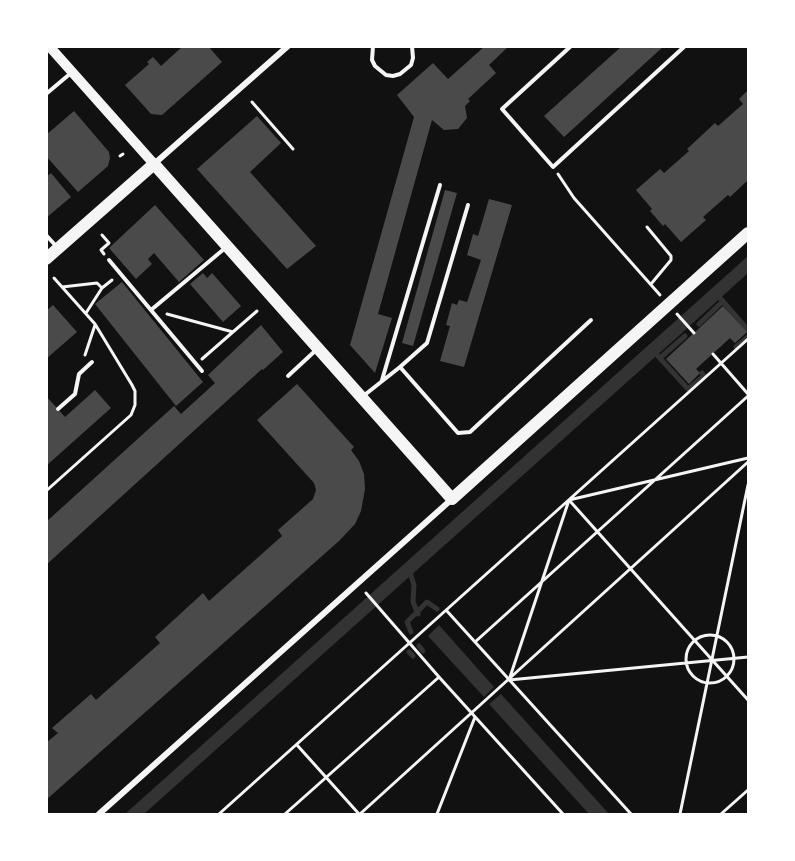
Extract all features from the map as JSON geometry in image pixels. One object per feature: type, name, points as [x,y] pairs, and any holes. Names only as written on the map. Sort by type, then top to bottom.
[{"type":"main road","points":[[46,259],[154,164],[452,499],[748,233]]},
{"type":"street","points":[[49,46],[154,164],[288,46]]},
{"type":"street","points":[[99,814],[452,499]]},
{"type":"lane","points":[[373,46],[372,60],[375,66],[386,75],[393,76],[406,71],[411,65],[412,46]]},
{"type":"lane","points":[[571,46],[502,109],[553,167],[685,46]]},
{"type":"lane","points":[[46,94],[72,72]]},
{"type":"lane","points":[[382,380],[440,185]]},
{"type":"lane","points":[[362,397],[427,343],[468,205]]},
{"type":"lane","points":[[46,235],[58,249]]},
{"type":"lane","points":[[151,310],[227,246]]},
{"type":"lane","points":[[109,260],[202,371]]},
{"type":"lane","points":[[400,367],[458,433],[470,432],[591,320]]},
{"type":"lane","points":[[288,376],[318,348]]},
{"type":"lane","points":[[58,409],[75,394],[79,374],[92,362]]},
{"type":"path","points":[[252,102],[293,149]]},
{"type":"path","points":[[553,167],[574,198],[661,296]]},
{"type":"path","points":[[647,227],[671,256],[671,260],[650,285]]},
{"type":"path","points":[[102,235],[109,243],[101,250],[109,260]]},
{"type":"path","points":[[86,314],[102,288],[120,273]]},
{"type":"path","points":[[46,491],[131,416],[134,411],[135,391],[95,324],[54,278]]},
{"type":"path","points":[[62,287],[97,283],[102,288]]},
{"type":"path","points":[[151,310],[233,332]]},
{"type":"path","points":[[196,364],[257,311]]},
{"type":"path","points":[[680,316],[693,332]]},
{"type":"path","points":[[79,374],[95,324]]},
{"type":"path","points":[[219,814],[748,339]]},
{"type":"path","points":[[475,642],[748,395],[713,354]]},
{"type":"path","points":[[569,500],[658,478],[748,460]]},
{"type":"path","points":[[297,745],[360,814],[474,716],[500,688],[748,460]]},
{"type":"path","points":[[680,814],[748,485]]},
{"type":"path","points":[[569,500],[748,700]]},
{"type":"path","points":[[509,680],[569,500]]},
{"type":"path","points":[[368,594],[439,677],[563,814]]},
{"type":"path","points":[[446,610],[631,814]]},
{"type":"path","points":[[708,635],[716,635],[727,641],[735,658],[732,672],[728,677],[718,682],[706,683],[694,677],[689,671],[687,652],[694,641],[708,635]]},
{"type":"path","points":[[509,680],[748,657]]},
{"type":"path","points":[[285,814],[439,677]]},
{"type":"path","points":[[437,814],[474,716]]},
{"type":"path","points":[[721,814],[748,790]]},
{"type":"shaded area","points":[[748,256],[748,273],[683,332],[144,814],[125,814]]},
{"type":"shaded area","points":[[439,625],[494,687],[484,697],[428,636]]},
{"type":"shaded area","points":[[501,694],[609,814],[589,814],[489,704]]},
{"type":"building","points":[[183,46],[208,46],[222,62],[162,115],[151,114],[125,85],[149,64],[147,62],[153,57],[161,66]]},
{"type":"building","points":[[485,46],[509,46],[489,65],[496,73],[468,99],[470,101],[465,106],[467,118],[458,129],[444,130],[432,120],[378,314],[392,318],[375,373],[350,345],[414,117],[397,95],[433,63],[448,79]]},
{"type":"building","points":[[622,46],[664,46],[564,137],[544,116]]},
{"type":"building","points":[[748,90],[748,180],[703,217],[706,220],[681,242],[650,211],[652,209],[636,190],[660,169],[664,173],[715,123],[718,126],[743,104],[739,99]]},
{"type":"building","points":[[74,111],[109,152],[110,158],[108,166],[78,192],[46,156],[46,135]]},
{"type":"building","points":[[257,116],[281,143],[250,172],[316,246],[287,269],[197,169]]},
{"type":"building","points":[[51,173],[71,197],[46,218],[46,177]]},
{"type":"building","points":[[445,190],[457,193],[413,346],[402,343]]},
{"type":"building","points":[[489,199],[512,205],[464,367],[440,361],[450,326],[446,325],[452,303],[457,305],[459,300],[467,302],[481,260],[467,255],[473,234],[478,236]]},
{"type":"building","points":[[155,205],[204,260],[179,282],[154,253],[148,259],[152,264],[136,279],[109,248]]},
{"type":"building","points":[[203,273],[207,278],[212,273],[241,306],[223,322],[190,284]]},
{"type":"building","points":[[122,282],[203,382],[176,406],[95,304]]},
{"type":"building","points":[[53,305],[77,332],[46,359],[46,311]]},
{"type":"building","points":[[723,306],[747,332],[735,343],[730,338],[696,369],[700,373],[689,384],[666,359]]},
{"type":"building","points":[[261,325],[283,352],[46,565],[46,522],[174,406],[181,414],[215,383],[208,375]]},
{"type":"building","points":[[297,384],[354,447],[351,450],[364,474],[365,489],[361,511],[355,524],[339,541],[46,800],[46,743],[58,733],[52,728],[91,694],[96,700],[160,643],[155,637],[203,593],[209,601],[282,536],[278,530],[313,499],[316,490],[314,483],[257,420]]},
{"type":"building","points":[[95,390],[111,408],[46,466],[46,396],[65,417]]},
{"type":"waterway","points":[[720,298],[748,330]]},
{"type":"waterway","points":[[699,324],[723,301]]},
{"type":"waterway","points":[[660,358],[685,336]]},
{"type":"waterway","points":[[736,347],[748,337]]},
{"type":"waterway","points":[[657,355],[688,389],[704,376],[702,373]]},
{"type":"waterway","points":[[409,569],[414,585],[413,602],[418,614]]},
{"type":"waterway","points":[[411,632],[407,622],[427,602],[437,609]]},
{"type":"waterway","points":[[419,646],[423,651]]},
{"type":"waterway","points":[[409,652],[413,656]]}]
